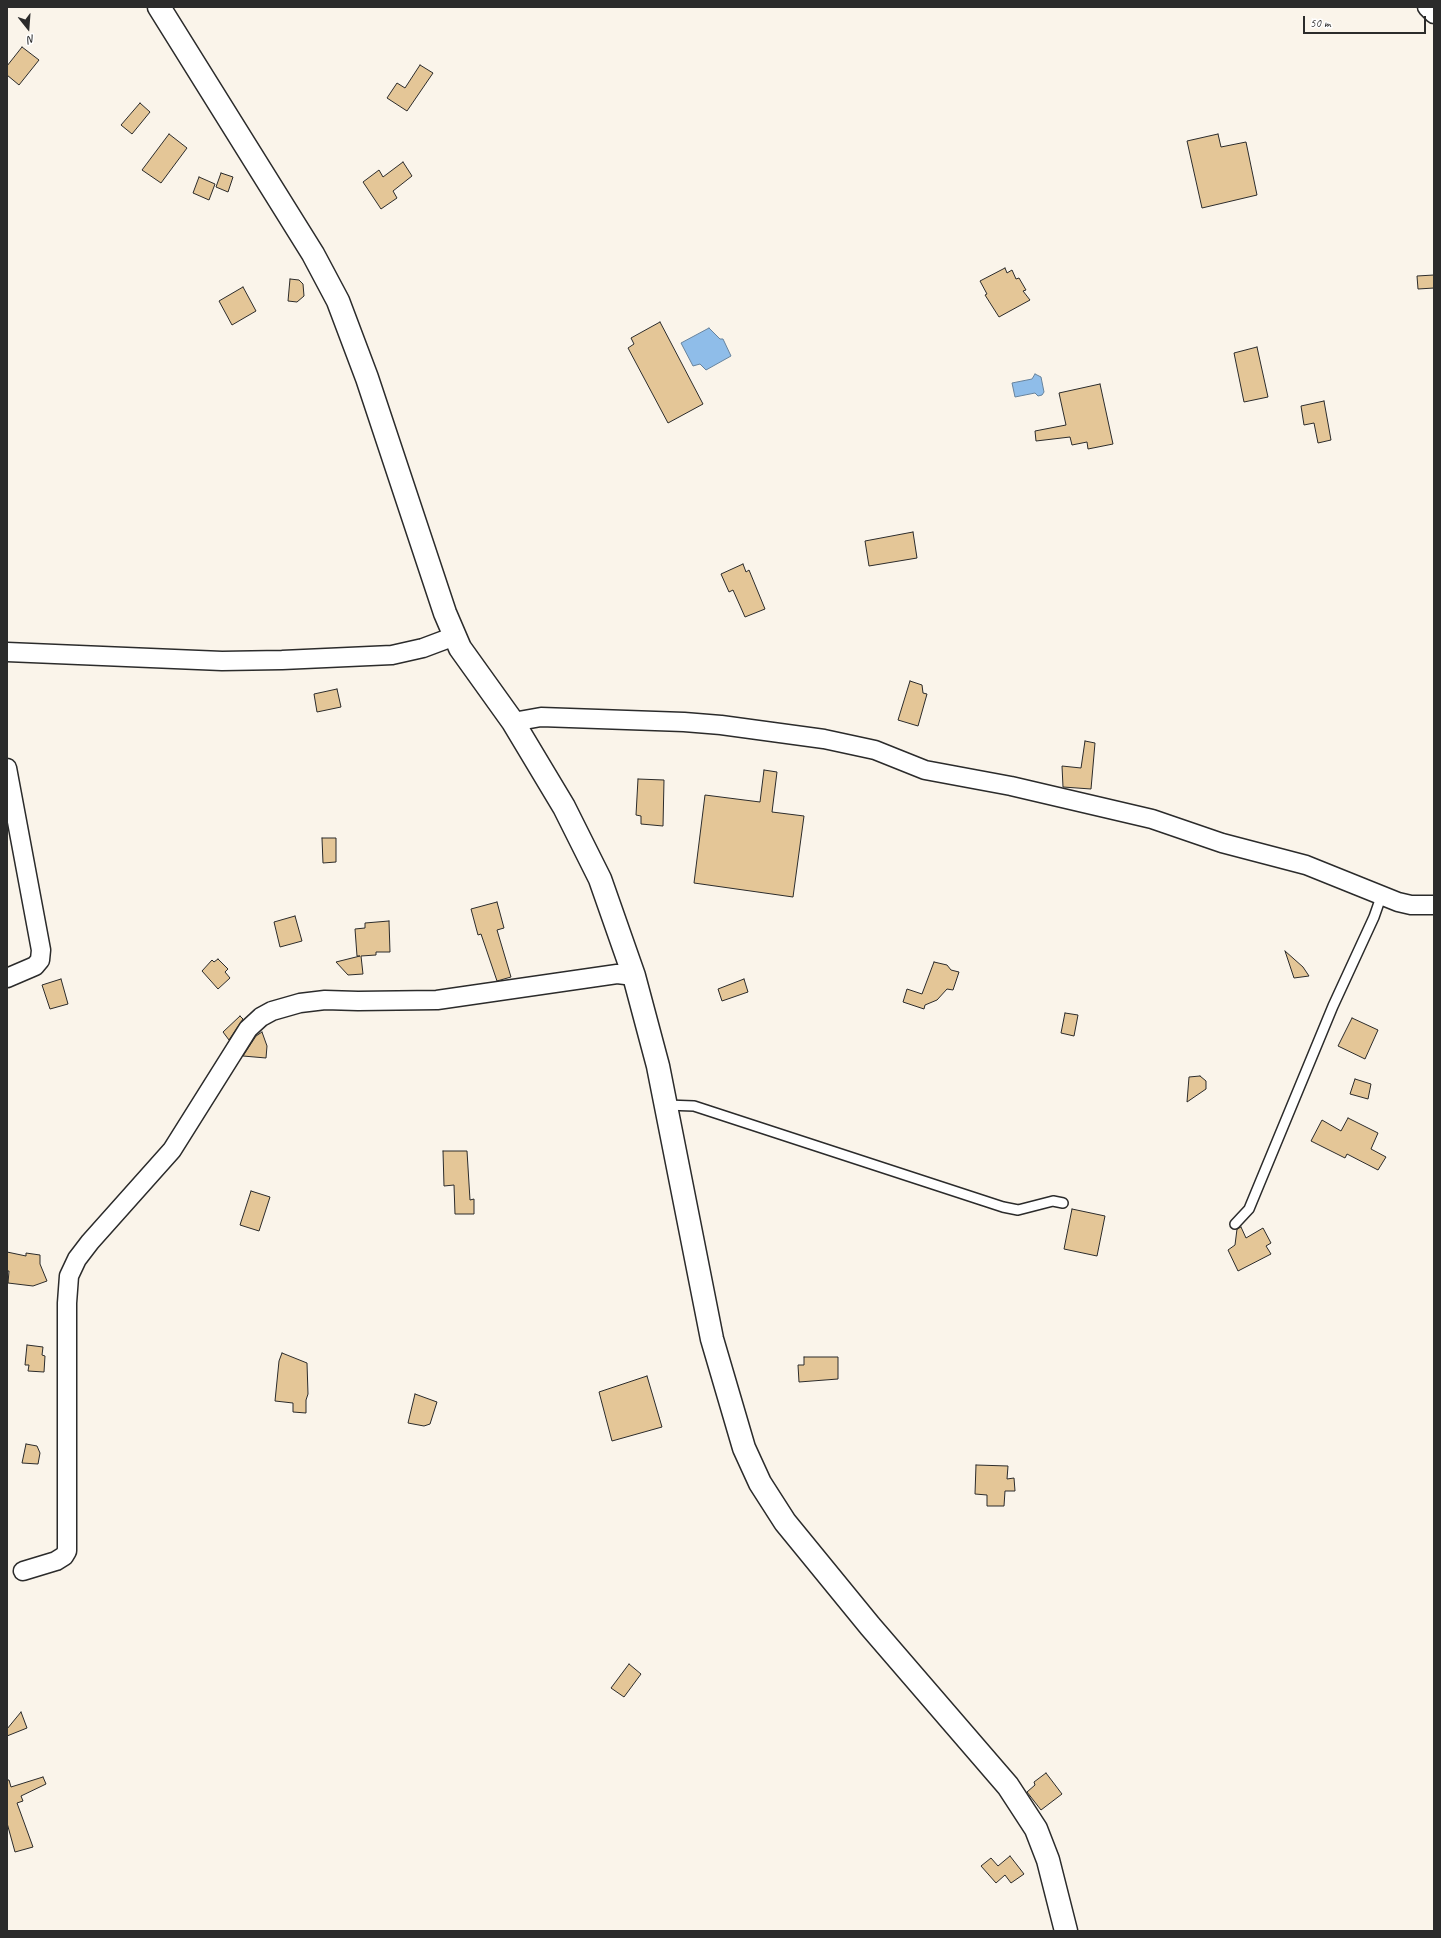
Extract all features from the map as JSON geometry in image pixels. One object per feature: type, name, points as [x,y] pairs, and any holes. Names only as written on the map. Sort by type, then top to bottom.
[{"type":"main road","points":[[159,7],[313,254],[338,301],[367,378],[442,606],[460,648],[512,722],[564,807],[600,880],[634,976],[666,1105],[696,1264],[712,1339],[744,1448],[760,1483],[785,1522],[876,1632],[1008,1786],[1036,1829],[1048,1860],[1066,1931]]},
{"type":"street","points":[[1427,7],[1434,14]]},
{"type":"street","points":[[7,652],[222,661],[282,660],[392,655],[423,648],[455,636]]},
{"type":"street","points":[[512,722],[541,717],[684,722],[721,725],[824,738],[875,750],[925,770],[1011,786],[1152,820],[1222,843],[1306,865],[1352,883],[1381,897],[1412,905],[1434,905]]},
{"type":"street","points":[[7,768],[41,950],[40,960],[35,966],[7,978]]},
{"type":"street","points":[[23,1571],[56,1561],[67,1552],[67,1303],[69,1276],[77,1260],[90,1242],[172,1150],[248,1029],[260,1017],[272,1011],[300,1003],[325,1000],[437,1000],[618,974],[634,976]]},
{"type":"lane","points":[[1234,1224],[1249,1209],[1333,1006],[1374,917],[1381,897]]},
{"type":"lane","points":[[666,1105],[678,1104],[694,1106],[1003,1207],[1018,1210],[1053,1201],[1063,1204]]},
{"type":"water","points":[[709,328],[720,339],[723,339],[731,356],[706,370],[700,364],[693,366],[681,343]]},
{"type":"water","points":[[1035,374],[1041,377],[1044,392],[1042,395],[1038,396],[1035,393],[1015,397],[1012,383],[1032,379]]},
{"type":"building","points":[[22,47],[39,60],[19,85],[7,75],[7,66]]},
{"type":"building","points":[[420,65],[433,73],[407,111],[387,98],[397,83],[405,88]]},
{"type":"building","points":[[140,103],[150,112],[132,134],[121,125]]},
{"type":"building","points":[[169,134],[187,148],[161,183],[142,170]]},
{"type":"building","points":[[1218,134],[1221,147],[1246,142],[1257,195],[1202,208],[1187,141]]},
{"type":"building","points":[[403,162],[412,176],[393,191],[397,198],[381,209],[363,182],[379,170],[383,177]]},
{"type":"building","points":[[221,173],[233,177],[228,192],[216,187]]},
{"type":"building","points":[[199,177],[215,184],[209,200],[193,193]]},
{"type":"building","points":[[1005,268],[1007,273],[1012,270],[1016,279],[1019,278],[1026,290],[1023,291],[1030,300],[999,317],[985,295],[987,294],[980,281]]},
{"type":"building","points":[[1434,275],[1434,288],[1418,289],[1417,276]]},
{"type":"building","points":[[290,279],[299,280],[303,284],[304,296],[297,302],[288,301]]},
{"type":"building","points":[[243,287],[256,311],[232,325],[219,301]]},
{"type":"building","points":[[660,322],[703,404],[668,423],[628,348],[634,344],[631,338]]},
{"type":"building","points":[[1257,347],[1268,397],[1244,402],[1234,353]]},
{"type":"building","points":[[1100,384],[1113,444],[1088,449],[1087,442],[1072,445],[1070,437],[1036,441],[1035,431],[1066,425],[1059,393]]},
{"type":"building","points":[[1324,401],[1331,440],[1318,443],[1314,423],[1304,425],[1301,406]]},
{"type":"building","points":[[913,532],[917,558],[869,566],[865,541]]},
{"type":"building","points":[[743,564],[746,572],[749,570],[765,609],[745,617],[733,590],[729,592],[721,574]]},
{"type":"building","points":[[910,681],[922,685],[923,693],[927,694],[918,726],[898,720]]},
{"type":"building","points":[[337,689],[341,707],[317,712],[314,694]]},
{"type":"building","points":[[1085,741],[1095,743],[1091,789],[1063,787],[1062,766],[1081,768]]},
{"type":"building","points":[[764,770],[777,772],[772,812],[804,816],[793,897],[694,883],[705,795],[760,802]]},
{"type":"building","points":[[638,779],[664,780],[663,826],[641,824],[641,816],[636,815]]},
{"type":"building","points":[[322,838],[336,838],[336,862],[323,863]]},
{"type":"building","points":[[497,902],[504,928],[497,930],[511,977],[497,981],[481,934],[478,935],[471,909]]},
{"type":"building","points":[[295,916],[302,941],[280,947],[274,922]]},
{"type":"building","points":[[389,921],[390,952],[376,952],[376,955],[361,956],[363,974],[348,975],[336,962],[360,956],[357,956],[355,929],[365,928],[365,923]]},
{"type":"building","points":[[1285,951],[1303,967],[1309,976],[1294,978]]},
{"type":"building","points":[[218,959],[228,969],[225,972],[230,978],[218,989],[202,971],[212,960],[214,962]]},
{"type":"building","points":[[934,962],[947,965],[951,970],[959,972],[953,990],[947,989],[937,1000],[925,1005],[924,1009],[903,1002],[907,989],[922,994]]},
{"type":"building","points":[[61,979],[68,1004],[50,1009],[42,985]]},
{"type":"building","points":[[744,979],[748,992],[722,1001],[718,989]]},
{"type":"building","points":[[1065,1013],[1078,1015],[1074,1036],[1061,1033]]},
{"type":"building","points":[[240,1016],[243,1019],[229,1040],[223,1032]]},
{"type":"building","points":[[1352,1018],[1378,1030],[1365,1059],[1338,1046]]},
{"type":"building","points":[[262,1032],[267,1046],[266,1058],[243,1056],[256,1036]]},
{"type":"building","points":[[1200,1076],[1206,1081],[1206,1089],[1187,1102],[1189,1077]]},
{"type":"building","points":[[1355,1079],[1371,1084],[1368,1099],[1350,1094]]},
{"type":"building","points":[[1348,1118],[1378,1133],[1371,1149],[1386,1157],[1378,1170],[1347,1154],[1345,1158],[1311,1141],[1322,1120],[1341,1131]]},
{"type":"building","points":[[443,1151],[467,1151],[470,1200],[474,1199],[474,1214],[455,1214],[454,1185],[444,1186]]},
{"type":"building","points":[[251,1191],[270,1197],[259,1231],[240,1225]]},
{"type":"building","points":[[1072,1209],[1105,1216],[1097,1256],[1064,1249]]},
{"type":"building","points":[[1241,1227],[1246,1238],[1263,1228],[1271,1243],[1266,1246],[1271,1254],[1238,1271],[1228,1250],[1235,1245],[1237,1229]]},
{"type":"building","points":[[7,1252],[26,1256],[26,1253],[40,1255],[40,1264],[47,1281],[33,1286],[8,1283],[9,1271],[7,1271]]},
{"type":"building","points":[[27,1345],[43,1347],[42,1355],[45,1356],[44,1372],[28,1371],[29,1365],[25,1365]]},
{"type":"building","points":[[282,1353],[307,1363],[308,1394],[306,1400],[306,1413],[293,1412],[293,1403],[275,1401],[279,1361]]},
{"type":"building","points":[[804,1357],[838,1357],[838,1379],[799,1382],[798,1365],[804,1365]]},
{"type":"building","points":[[647,1376],[662,1427],[612,1441],[599,1392]]},
{"type":"building","points":[[415,1394],[437,1402],[430,1424],[424,1426],[408,1423]]},
{"type":"building","points":[[26,1444],[37,1446],[40,1453],[38,1464],[22,1463]]},
{"type":"building","points":[[976,1465],[1008,1466],[1007,1479],[1014,1478],[1015,1491],[1005,1491],[1004,1506],[987,1506],[987,1495],[975,1494]]},
{"type":"building","points":[[629,1664],[641,1674],[624,1697],[611,1688]]},
{"type":"building","points":[[21,1712],[27,1728],[7,1736],[7,1729]]},
{"type":"building","points":[[1046,1773],[1062,1794],[1041,1810],[1027,1792],[1035,1785],[1034,1782]]},
{"type":"building","points":[[43,1777],[46,1784],[21,1796],[23,1801],[17,1803],[33,1847],[15,1852],[7,1823],[7,1780],[9,1780],[11,1787]]},
{"type":"building","points":[[1010,1856],[1024,1874],[1011,1883],[1005,1875],[996,1883],[981,1866],[991,1858],[998,1866]]}]
